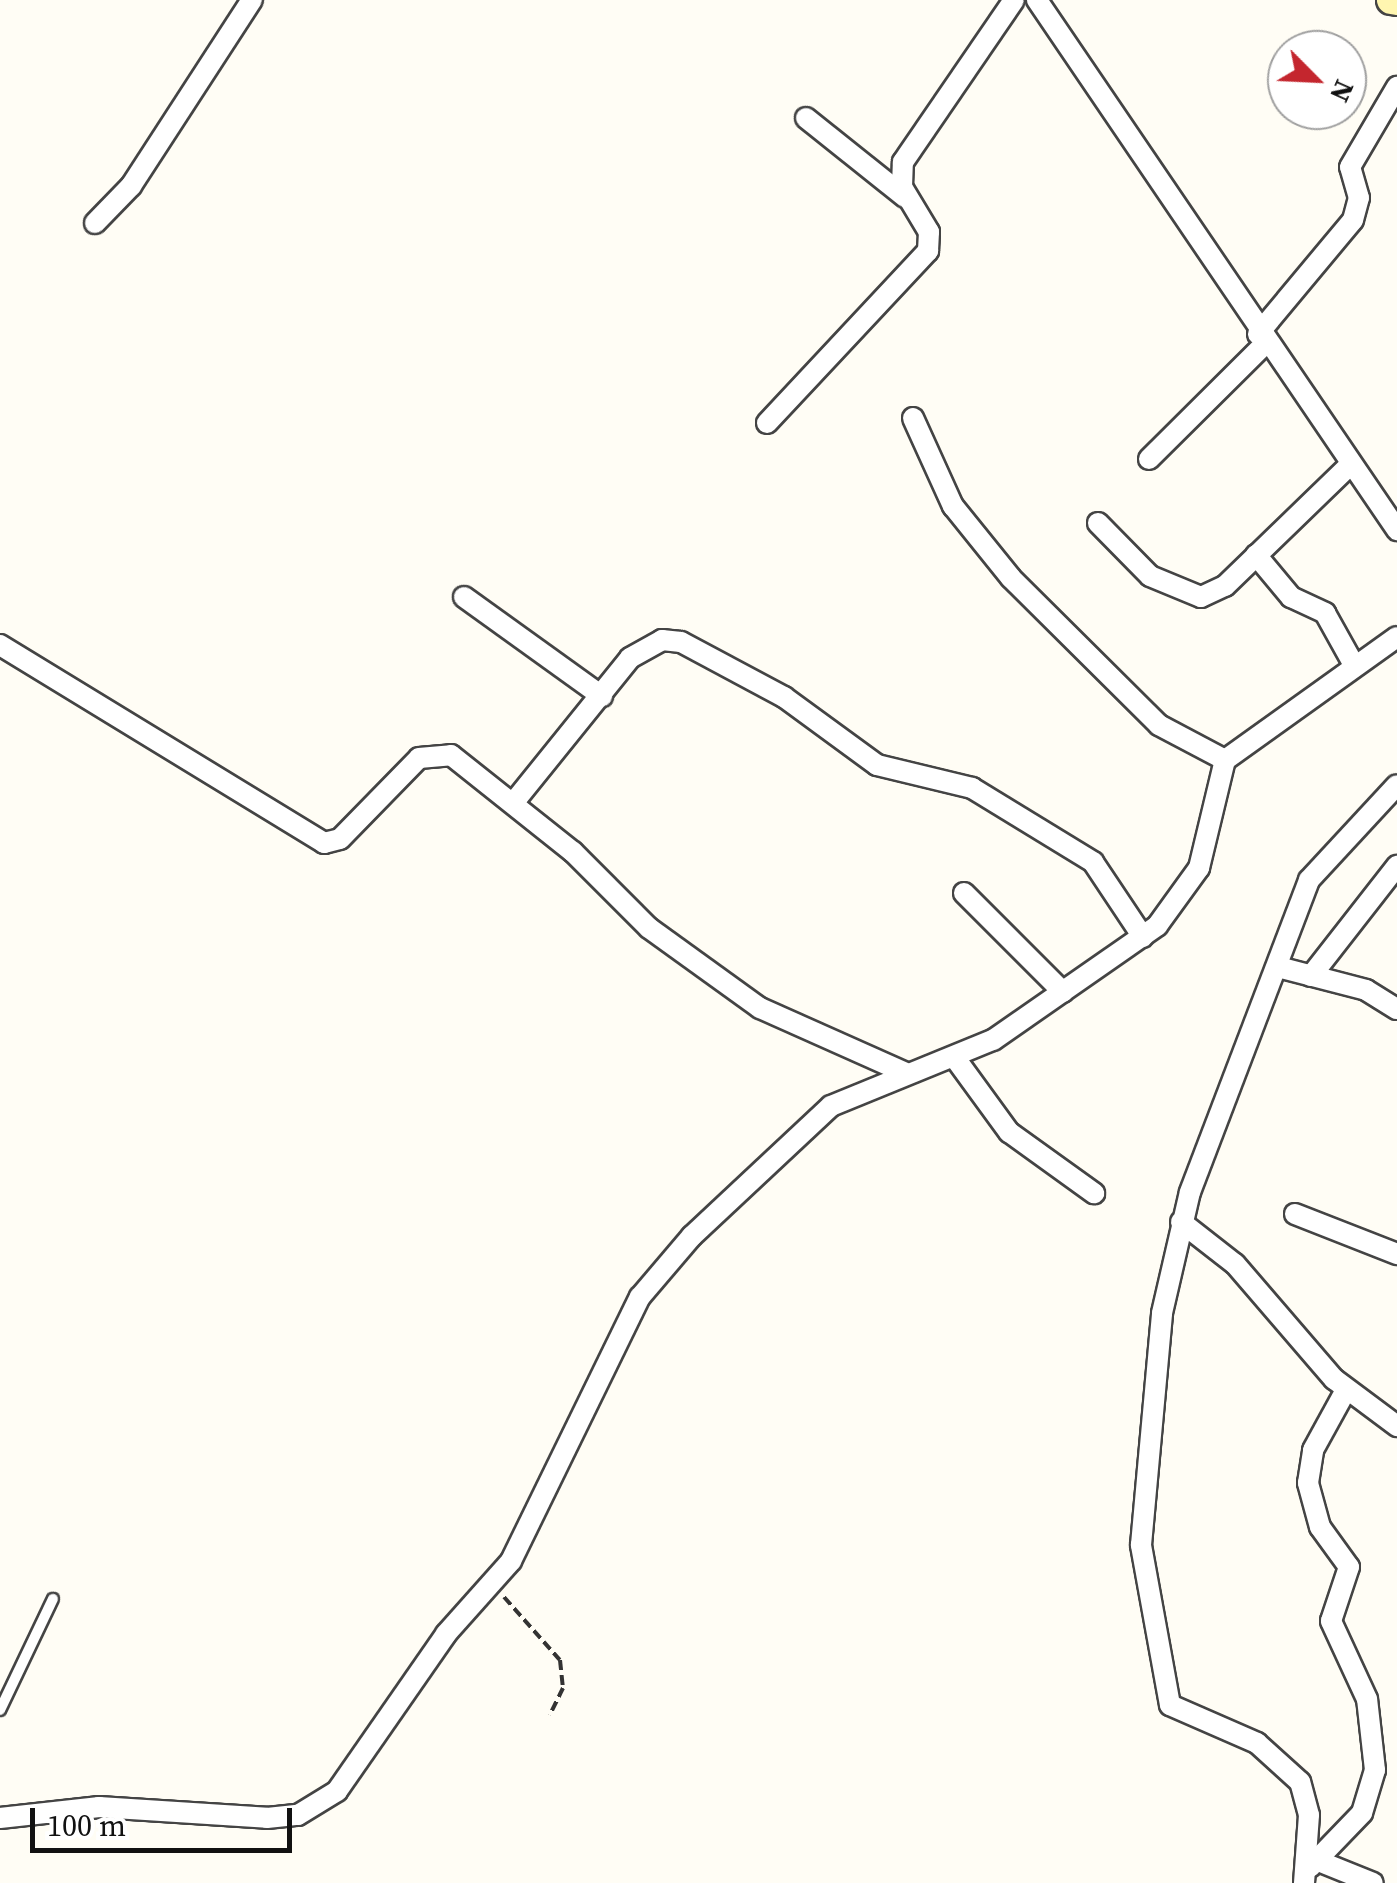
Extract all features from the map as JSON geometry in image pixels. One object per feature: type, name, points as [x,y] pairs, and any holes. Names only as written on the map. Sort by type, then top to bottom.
[{"type":"street","points":[[94,224],[131,186],[252,0]]},
{"type":"street","points":[[905,197],[900,175],[913,139],[1014,0]]},
{"type":"street","points":[[1037,0],[1348,467],[1397,530]]},
{"type":"street","points":[[1149,458],[1262,339],[1353,220],[1359,198],[1350,167],[1397,87]]},
{"type":"street","points":[[768,424],[928,250],[929,232],[905,197],[806,118]]},
{"type":"street","points":[[913,418],[953,506],[1011,578],[1159,725],[1225,760]]},
{"type":"street","points":[[1098,522],[1150,576],[1188,597],[1214,594],[1348,467]]},
{"type":"street","points":[[1256,556],[1291,597],[1325,613],[1354,666]]},
{"type":"street","points":[[464,597],[602,696]]},
{"type":"street","points":[[0,1818],[99,1808],[268,1818],[320,1805],[498,1578],[570,1427],[660,1271],[831,1106],[904,1072],[955,1058],[1143,937],[1198,868],[1225,760],[1397,637]]},
{"type":"street","points":[[514,802],[640,649],[662,640],[698,648],[877,765],[972,788],[1094,862],[1143,937]]},
{"type":"street","points":[[0,645],[324,843],[340,839],[430,752],[451,755],[514,802],[649,928],[760,1008],[904,1072]]},
{"type":"street","points":[[1310,1870],[1305,1795],[1287,1766],[1256,1743],[1179,1714],[1166,1692],[1141,1545],[1162,1313],[1181,1222],[1317,868],[1397,785]]},
{"type":"street","points":[[1311,976],[1323,950],[1397,866]]},
{"type":"street","points":[[964,894],[1063,992]]},
{"type":"street","points":[[1278,967],[1397,1009]]},
{"type":"street","points":[[955,1058],[1009,1132],[1094,1192]]},
{"type":"street","points":[[1295,1214],[1397,1254]]},
{"type":"street","points":[[1181,1222],[1235,1264],[1346,1390],[1397,1426]]},
{"type":"street","points":[[1310,1870],[1362,1813],[1375,1770],[1367,1700],[1331,1621],[1349,1567],[1320,1527],[1308,1483],[1313,1450],[1346,1390]]},
{"type":"street","points":[[1310,1870],[1371,1883]]},
{"type":"lane","points":[[0,1710],[53,1599]]},
{"type":"path","points":[[498,1578],[510,1611],[560,1660],[563,1688],[550,1715]]}]
